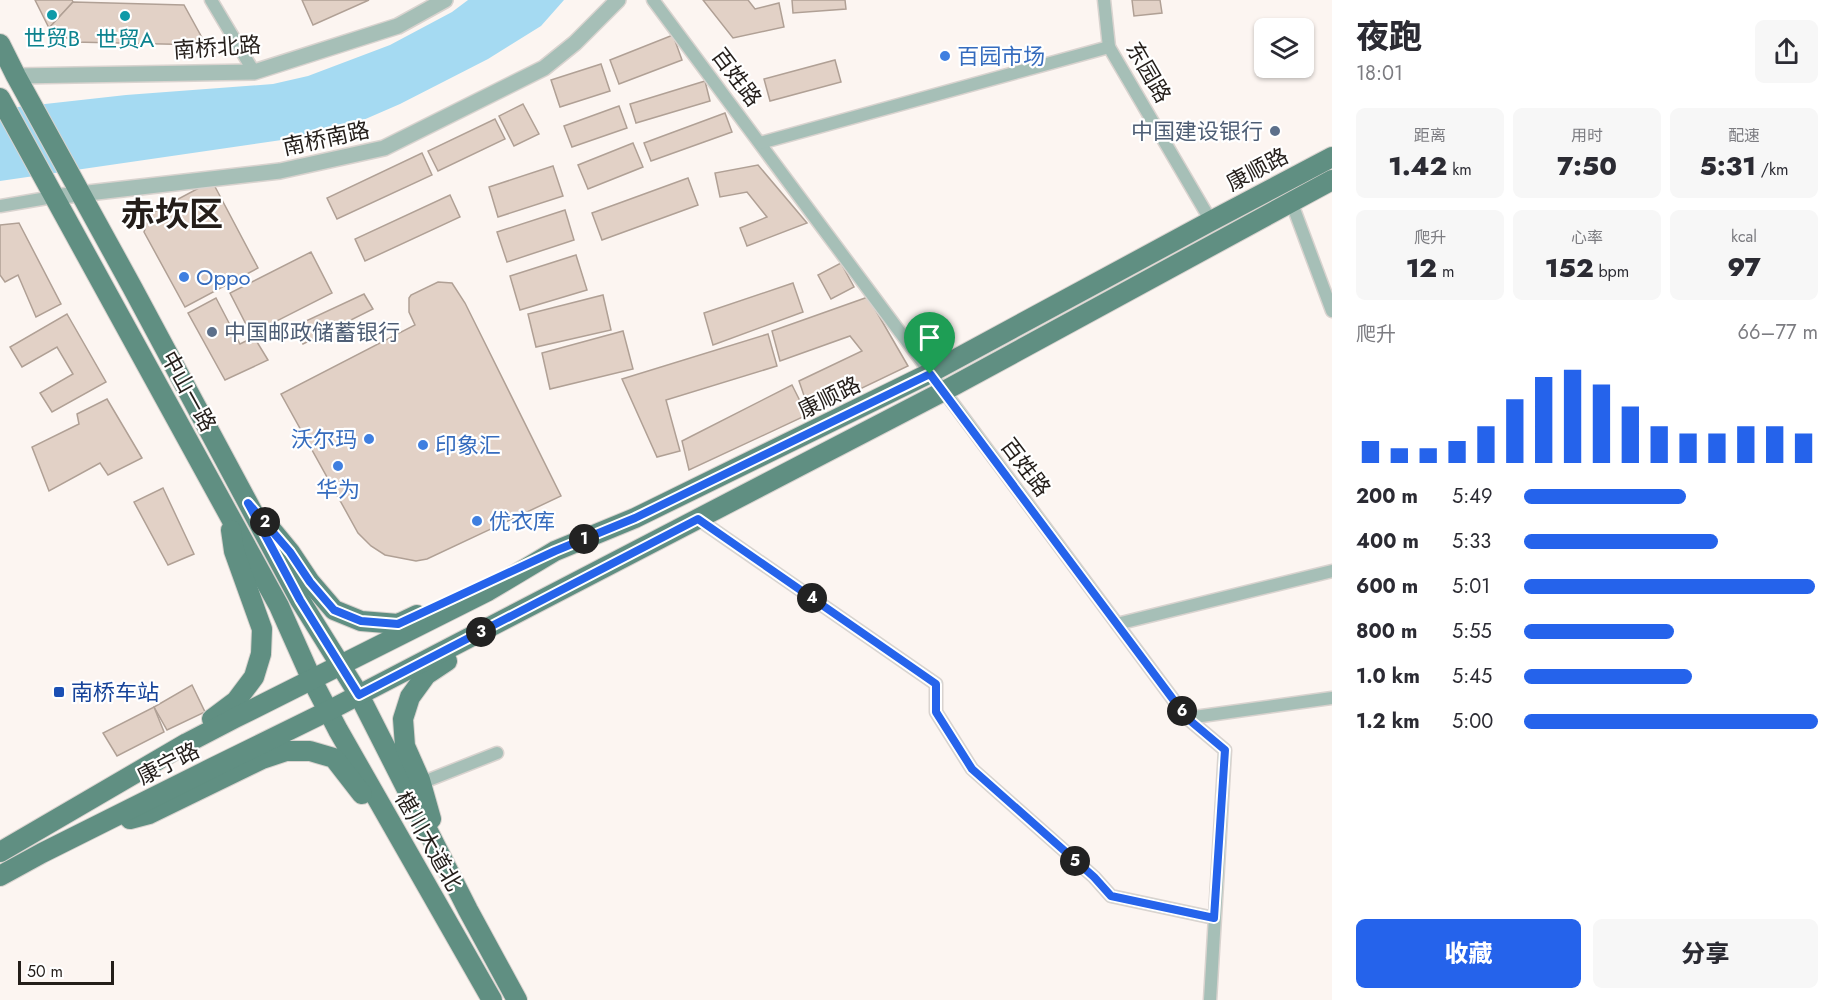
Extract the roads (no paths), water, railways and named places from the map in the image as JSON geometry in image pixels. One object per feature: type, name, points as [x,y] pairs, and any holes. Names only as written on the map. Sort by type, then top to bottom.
[{"type":"main road","points":[[0,44],[300,600],[359,695]]},
{"type":"main road","name":"中山一路","points":[[0,98],[279,606],[328,711]]},
{"type":"main road","name":"康顺路","points":[[339,665],[488,591],[555,551],[635,518],[930,374],[1332,157]]},
{"type":"main road","name":"康顺路","points":[[359,695],[944,391],[1332,180]]},
{"type":"main road","points":[[247,501],[334,610],[361,621],[398,624],[555,551]]},
{"type":"main road","points":[[84,803],[117,774],[199,728],[236,701],[254,677],[261,654],[262,629],[234,551],[227,509]]},
{"type":"main road","points":[[505,620],[469,648],[426,675],[410,697],[403,719],[405,746],[417,792],[438,851],[517,1000]]},
{"type":"main road","name":"康宁路","points":[[0,852],[187,743],[339,665]]},
{"type":"main road","name":"康宁路","points":[[0,876],[359,695]]},
{"type":"main road","name":"椹川大道北","points":[[359,695],[417,792]]},
{"type":"main road","name":"椹川大道北","points":[[328,711],[491,997]]},
{"type":"main road","points":[[93,828],[149,814],[262,759],[286,751],[310,751],[334,758],[357,786],[380,824],[411,857]]},
{"type":"street","points":[[211,0],[254,72]]},
{"type":"street","name":"南桥北路","points":[[16,76],[254,72],[398,26],[445,0]]},
{"type":"street","name":"南桥南路","points":[[0,206],[53,197],[280,171],[384,148],[544,68],[575,43],[618,0]]},
{"type":"street","name":"百姓路","points":[[653,0],[1187,718],[1225,750],[1210,1000]]},
{"type":"street","name":"东园路","points":[[1104,0],[1109,47],[1211,221]]},
{"type":"street","points":[[760,143],[1109,47]]},
{"type":"street","points":[[1291,201],[1332,310]]},
{"type":"street","points":[[698,519],[936,684],[936,712],[972,769],[1094,877],[1111,896],[1214,918]]},
{"type":"street","points":[[1117,624],[1332,571]]},
{"type":"street","points":[[1187,718],[1332,698]]},
{"type":"street","points":[[417,792],[497,753]]},
{"type":"water","points":[[468,0],[564,0],[541,26],[488,59],[400,104],[354,124],[323,134],[0,181],[0,109],[126,95],[273,84],[308,76],[390,45],[452,12]]},
{"type":"place","name":"世贸B","points":[[52,15]]},
{"type":"place","name":"世贸A","points":[[125,16]]},
{"type":"place","name":"百园市场","points":[[945,56]]},
{"type":"place","name":"中国建设银行","points":[[1275,131]]},
{"type":"place","name":"Oppo","points":[[184,277]]},
{"type":"place","name":"中国邮政储蓄银行","points":[[212,332]]},
{"type":"place","name":"沃尔玛","points":[[369,439]]},
{"type":"place","name":"印象汇","points":[[423,445]]},
{"type":"place","name":"华为","points":[[338,466]]},
{"type":"place","name":"优衣库","points":[[477,521]]},
{"type":"place","name":"南桥车站","points":[[59,692]]},
{"type":"district","name":"赤坎区","points":[[172,214]]}]
